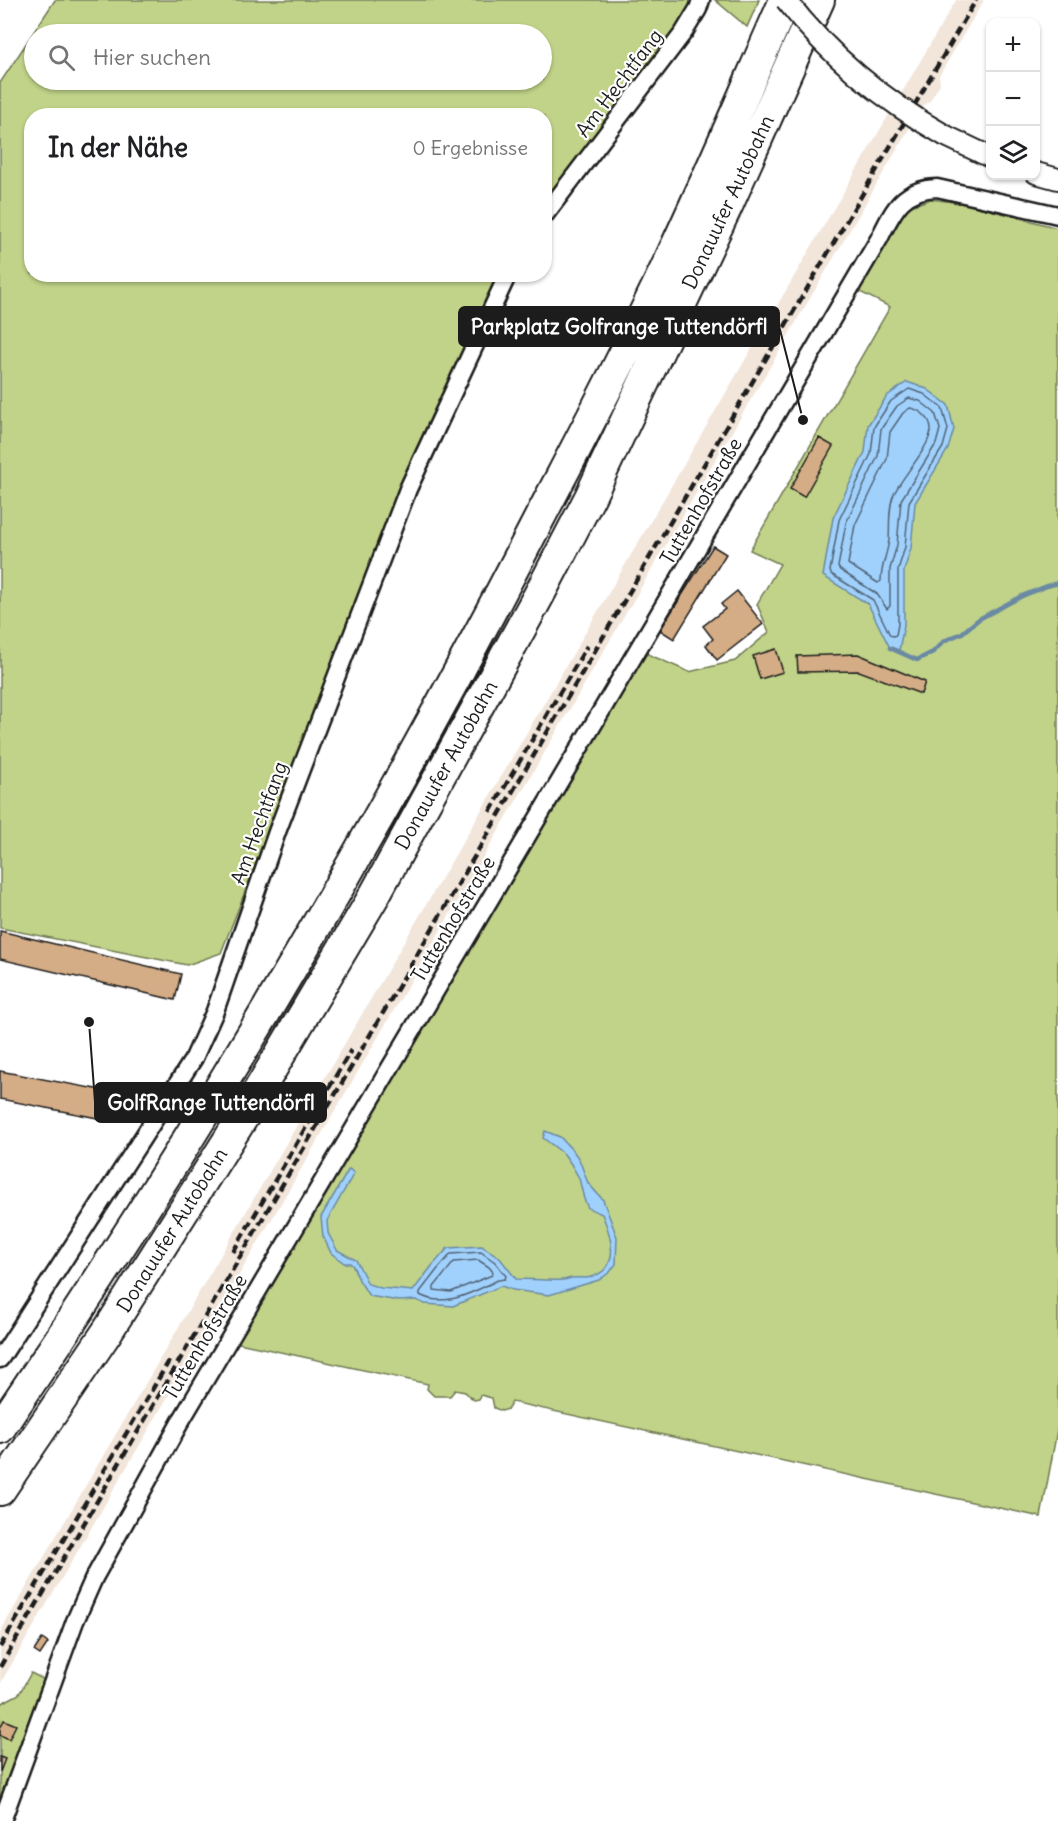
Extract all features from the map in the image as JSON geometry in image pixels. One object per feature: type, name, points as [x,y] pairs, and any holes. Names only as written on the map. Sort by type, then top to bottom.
[{"type":"highway","name":"Donauufer Autobahn","points":[[0,1428],[81,1310],[215,1097],[345,878],[467,658],[651,299],[786,0]]},
{"type":"highway","name":"Donauufer Autobahn","points":[[0,1490],[107,1332],[243,1117],[374,896],[539,595],[590,497],[728,204],[819,3]]},
{"type":"street","name":"Am Hechtfang","points":[[552,205],[684,32],[701,0]]},
{"type":"street","points":[[786,0],[803,22],[850,70],[890,101],[946,136],[986,155]]},
{"type":"street","points":[[1040,174],[1058,179]]},
{"type":"street","name":"Tuttenhofstraße","points":[[2,1821],[75,1621],[94,1578],[182,1419],[654,622],[896,208],[917,190],[937,188],[1058,215]]},
{"type":"street","name":"Am Hechtfang","points":[[0,1359],[194,1058],[215,1011],[277,832],[408,489],[504,282]]},
{"type":"shaded area","points":[[956,0],[984,0],[939,76],[940,84],[909,129],[0,1684],[0,1632]]},
{"type":"green space","points":[[55,0],[694,0],[682,27],[552,199],[552,108],[24,108],[24,282],[497,282],[359,600],[221,953],[187,965],[0,928],[0,83],[24,47],[24,90],[552,90],[552,24],[39,24]]},
{"type":"green space","points":[[715,0],[759,0],[747,27]]},
{"type":"green space","points":[[931,199],[967,204],[1058,228],[1058,1425],[1041,1517],[512,1402],[508,1409],[502,1411],[494,1408],[492,1398],[480,1395],[479,1399],[474,1400],[465,1392],[455,1390],[450,1396],[434,1396],[427,1389],[428,1384],[234,1342],[643,652],[689,672],[735,661],[769,632],[757,604],[780,564],[750,550],[890,307],[858,291],[908,207]]},
{"type":"green space","points":[[31,1673],[45,1680],[0,1802],[0,1704],[19,1694]]},
{"type":"water","points":[[907,382],[927,389],[948,405],[954,429],[948,449],[915,503],[911,548],[904,571],[904,625],[899,650],[890,648],[868,604],[823,576],[833,518],[865,452],[868,425],[887,396]]},
{"type":"water","points":[[545,1131],[560,1137],[579,1159],[588,1183],[603,1200],[617,1237],[616,1264],[599,1280],[549,1295],[501,1286],[453,1306],[425,1304],[416,1300],[399,1301],[369,1296],[353,1266],[350,1263],[344,1263],[331,1253],[323,1236],[321,1217],[349,1169],[354,1173],[327,1221],[328,1233],[337,1250],[356,1260],[368,1284],[381,1288],[413,1291],[448,1248],[482,1246],[499,1257],[516,1279],[563,1280],[589,1278],[601,1273],[607,1267],[612,1250],[602,1214],[588,1208],[579,1178],[564,1154],[543,1138]]},
{"type":"building","points":[[819,438],[833,446],[804,497],[790,489]]},
{"type":"building","points":[[713,546],[726,554],[674,639],[660,630]]},
{"type":"building","points":[[737,591],[763,624],[717,660],[706,645],[713,639],[703,626],[725,609],[721,604]]},
{"type":"building","points":[[776,649],[783,672],[760,679],[753,656]]},
{"type":"building","points":[[858,654],[925,682],[921,694],[859,671],[798,672],[797,656]]},
{"type":"building","points":[[0,931],[181,974],[175,1000],[0,959]]},
{"type":"building","points":[[0,1071],[118,1093],[113,1121],[0,1099]]},
{"type":"building","points":[[42,1639],[48,1643],[40,1655],[34,1651]]},
{"type":"building","points":[[4,1720],[16,1725],[9,1739],[0,1735],[0,1728]]},
{"type":"building","points":[[0,1757],[5,1759],[0,1772]]},
{"type":"waterway","points":[[890,648],[917,660],[933,652],[944,641],[962,633],[979,619],[1022,596],[1058,583]]},
{"type":"railway","points":[[0,1667],[976,0]]},
{"type":"railway","points":[[490,812],[587,646]]},
{"type":"railway","points":[[233,1252],[351,1050]]},
{"type":"railway","points":[[0,1647],[169,1361]]},
{"type":"place","name":"Parkplatz Golfrange Tuttendörfl","points":[[803,420]]},
{"type":"place","name":"GolfRange Tuttendörfl","points":[[89,1022]]}]
